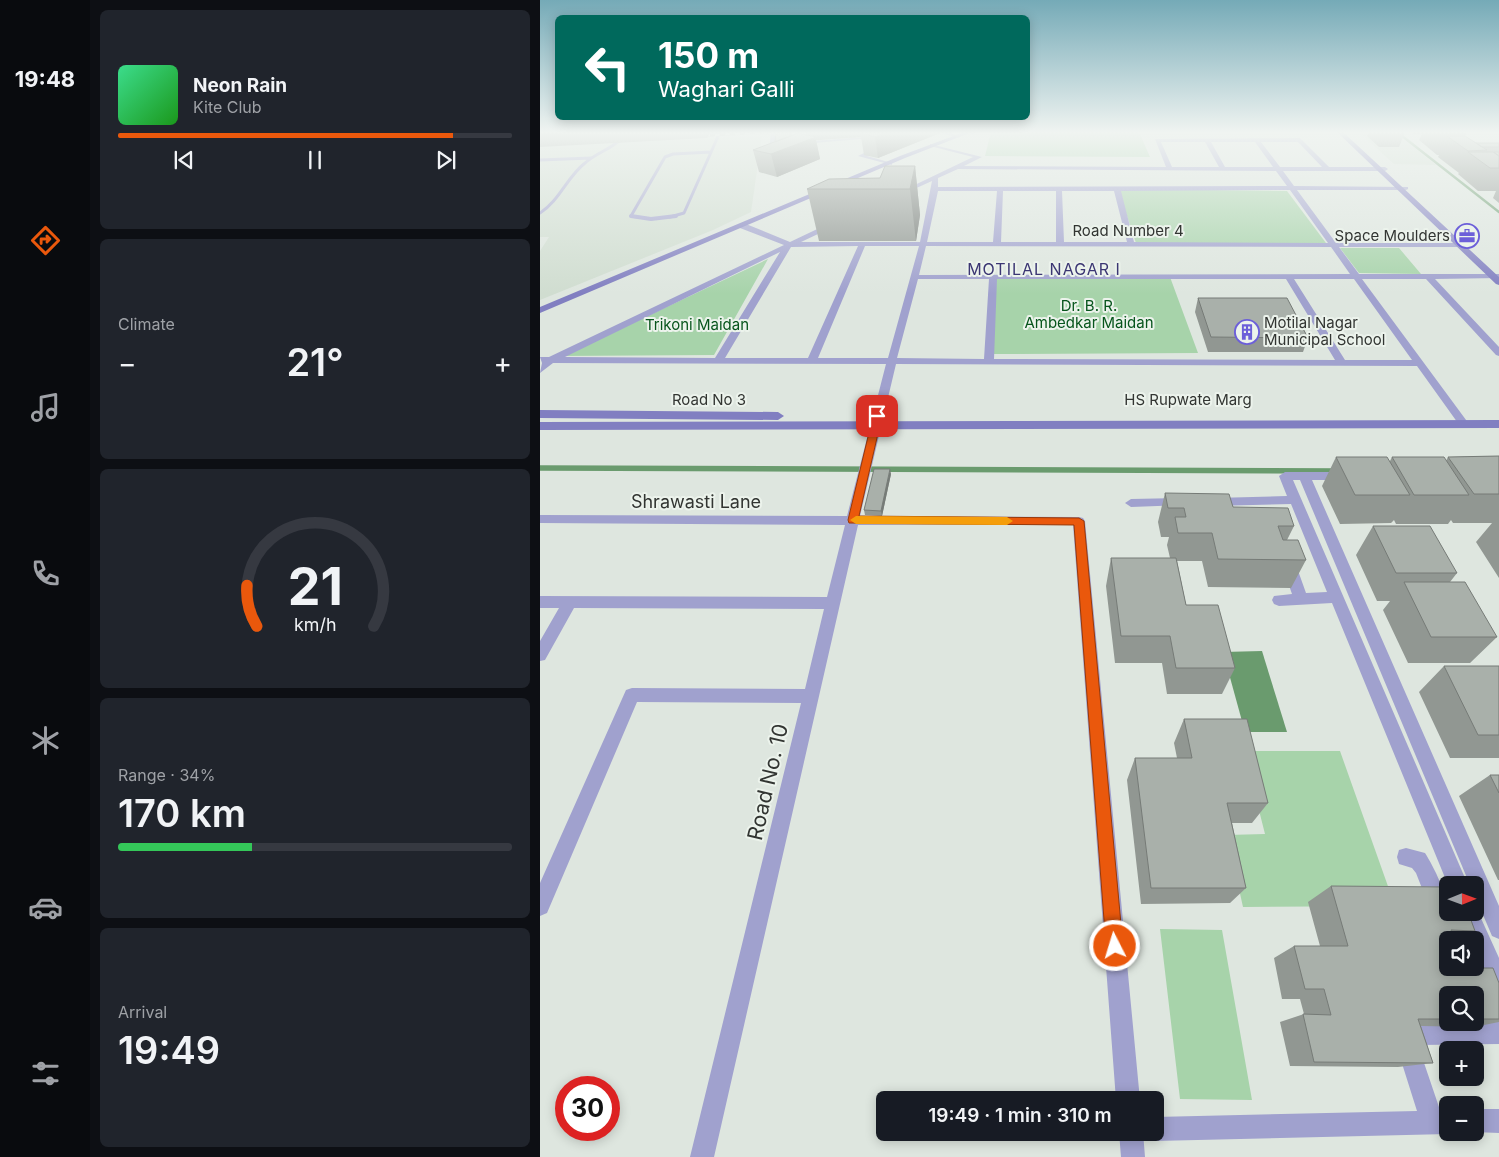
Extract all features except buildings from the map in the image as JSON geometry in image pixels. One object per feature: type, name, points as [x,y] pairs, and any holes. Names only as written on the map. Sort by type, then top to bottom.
[{"type":"street","points":[[540,310],[838,186]]},
{"type":"street","points":[[890,198],[917,186]]},
{"type":"street","name":"Road No. 10","points":[[702,1157],[876,421],[924,245],[935,186]]},
{"type":"street","points":[[1292,188],[1461,420],[1499,424]]},
{"type":"street","points":[[935,189],[1403,188],[1498,277]]},
{"type":"street","points":[[997,245],[1000,189]]},
{"type":"street","points":[[1058,189],[1060,245]]},
{"type":"street","points":[[1117,189],[1131,245]]},
{"type":"street","points":[[540,370],[545,360],[838,222]]},
{"type":"street","points":[[743,226],[789,244]]},
{"type":"street","points":[[718,360],[789,244]]},
{"type":"street","name":"Road Number 4","points":[[789,244],[1463,245]]},
{"type":"street","points":[[812,360],[862,245]]},
{"type":"street","points":[[1428,276],[1499,353]]},
{"type":"street","points":[[915,277],[1498,277]]},
{"type":"street","points":[[988,361],[993,277]]},
{"type":"street","points":[[1289,277],[1341,362]]},
{"type":"street","points":[[545,360],[1419,362]]},
{"type":"street","name":"Road No 3","points":[[540,414],[876,421]]},
{"type":"street","points":[[540,426],[876,421],[1461,420],[1499,416]]},
{"type":"street","points":[[1353,476],[1284,476],[1294,500],[1294,517],[1311,539],[1454,876]]},
{"type":"street","points":[[1304,476],[1499,929]]},
{"type":"street","points":[[1131,504],[1294,500]]},
{"type":"street","points":[[1244,501],[1249,515]]},
{"type":"street","name":"Shrawasti Lane","points":[[540,519],[1079,521],[1127,1091]]},
{"type":"street","points":[[1311,539],[1331,538]]},
{"type":"street","points":[[1284,554],[1302,599]]},
{"type":"street","points":[[1279,600],[1335,597]]},
{"type":"street","points":[[540,602],[833,603]]},
{"type":"street","points":[[540,655],[570,602]]},
{"type":"street","points":[[1363,662],[1384,662]]},
{"type":"street","points":[[540,906],[632,695],[811,696]]},
{"type":"street","points":[[1421,798],[1442,796]]},
{"type":"street","points":[[1406,857],[1418,860],[1423,867],[1448,931]]},
{"type":"street","points":[[1473,921],[1499,983]]},
{"type":"street","points":[[1439,1120],[1410,1054],[1409,1044],[1411,1036],[1490,1028]]},
{"type":"street","points":[[1484,1121],[1499,1121]]},
{"type":"street","points":[[1164,1129],[1439,1122]]},
{"type":"street","points":[[1132,1141],[1133,1157]]},
{"type":"lane","points":[[540,213],[550,208],[566,186]]},
{"type":"lane","points":[[648,186],[631,216],[639,218],[676,217],[684,213],[696,186]]},
{"type":"shaded area","points":[[540,186],[755,186],[751,212],[713,230],[540,300],[540,251],[549,237],[540,237]]},
{"type":"shaded area","points":[[1262,651],[1287,732],[1245,732],[1223,652]]},
{"type":"green space","points":[[1118,189],[1287,191],[1326,243],[1136,243]]},
{"type":"green space","points":[[1340,248],[1399,248],[1421,274],[1359,273]]},
{"type":"green space","name":"Trikoni Maidan","points":[[768,259],[714,355],[559,356],[580,348]]},
{"type":"green space","name":"Dr. B. R. Ambedkar Maidan","points":[[996,277],[1170,277],[1198,353],[993,354]]},
{"type":"green space","points":[[1244,751],[1340,751],[1395,906],[1243,907],[1227,835],[1265,834]]},
{"type":"green space","points":[[1160,929],[1222,930],[1252,1100],[1180,1099]]},
{"type":"waterway","points":[[1466,186],[1499,212]]},
{"type":"waterway","points":[[540,468],[1337,471]]},
{"type":"slow traffic","points":[[856,520],[1007,521]]},
{"type":"place","name":"Space Moulders","points":[[1467,236]]},
{"type":"place","name":"Motilal Nagar Municipal School","points":[[1247,332]]},
{"type":"district","name":"MOTILAL NAGAR I","points":[[1044,269]]},
{"type":"route","points":[[877,416],[853,520],[1079,521],[1115,946]]}]
